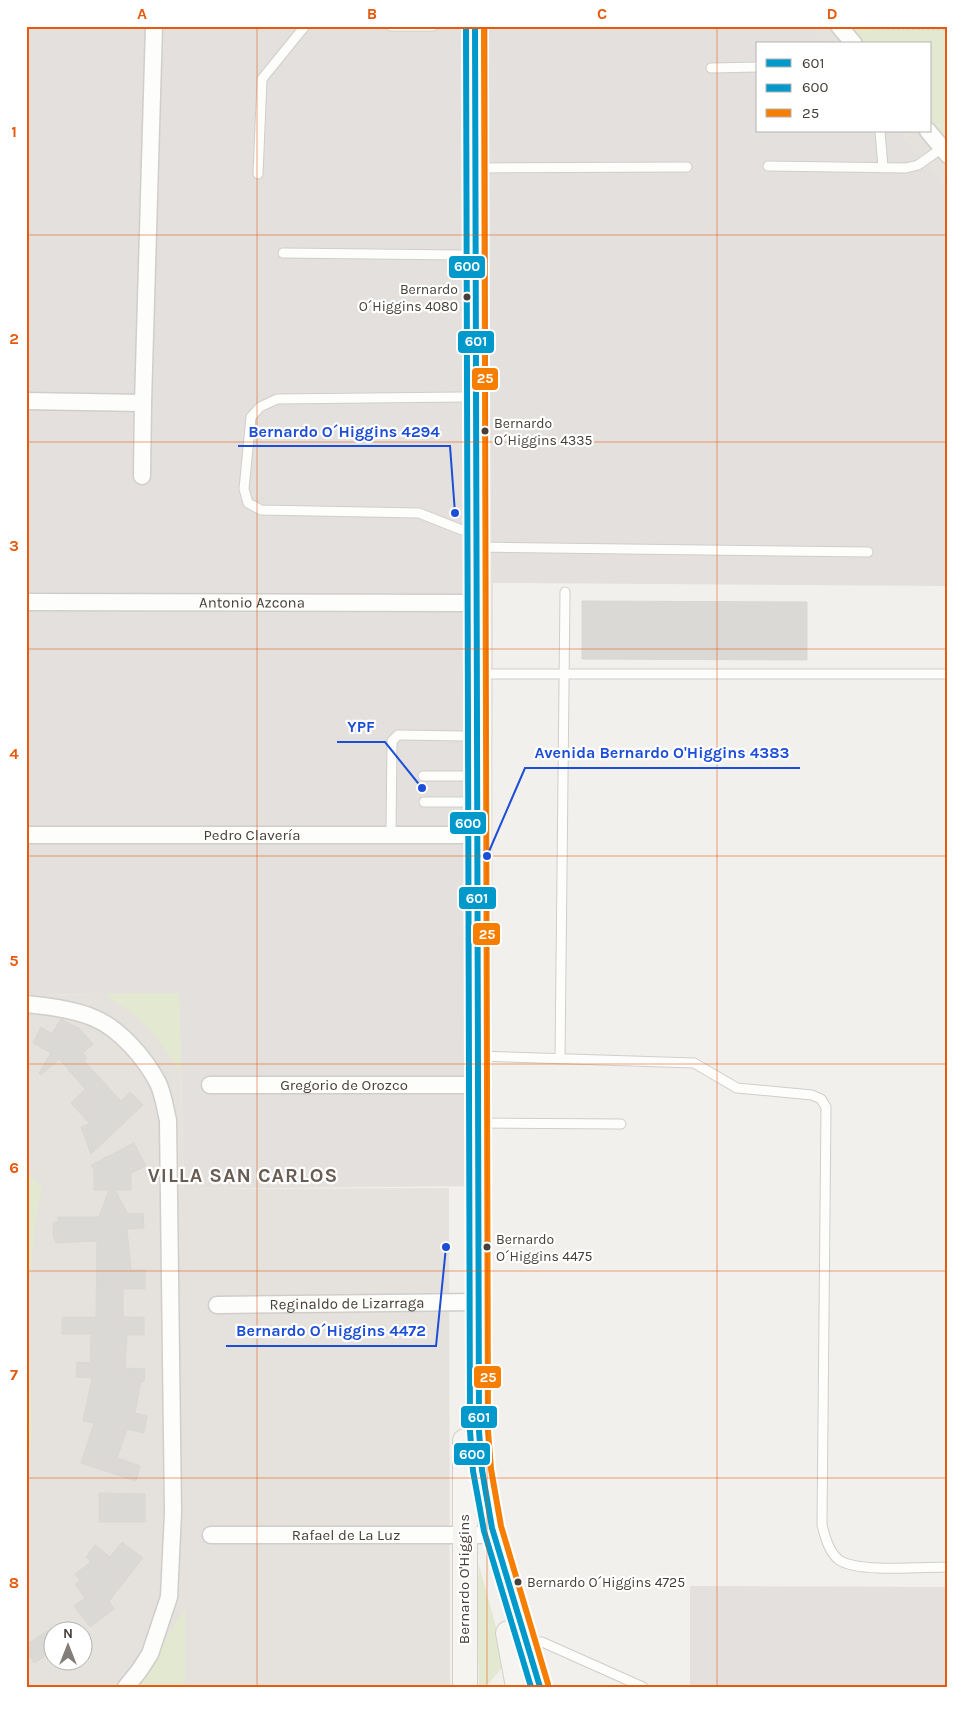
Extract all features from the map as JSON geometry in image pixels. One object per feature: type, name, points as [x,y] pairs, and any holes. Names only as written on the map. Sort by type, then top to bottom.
[{"type":"main road","points":[[462,26],[468,168],[469,372],[467,542]]},
{"type":"main road","points":[[475,26],[462,255],[469,372],[462,398],[470,603],[470,1301],[482,1470],[492,1528],[518,1641],[518,1687]]},
{"type":"main road","points":[[470,674],[462,736],[463,802],[471,835],[478,1056],[469,1085],[478,1122],[470,1301]]},
{"type":"main road","name":"Bernardo O'Higgins","points":[[465,1687],[472,1536],[466,1440],[470,1301]]},
{"type":"main road","points":[[472,1536],[540,1687]]},
{"type":"street","points":[[142,476],[154,26]]},
{"type":"street","points":[[840,27],[852,42]]},
{"type":"street","points":[[929,132],[945,151]]},
{"type":"street","points":[[26,401],[143,403]]},
{"type":"street","name":"Antonio Azcona","points":[[26,602],[470,603]]},
{"type":"street","name":"Pedro Clavería","points":[[26,836],[471,835]]},
{"type":"street","points":[[26,1004],[50,1006],[94,1018],[118,1034],[136,1052],[158,1084],[168,1120],[173,1513],[169,1597],[150,1654],[139,1672],[126,1687]]},
{"type":"street","name":"Gregorio de Orozco","points":[[210,1085],[469,1085]]},
{"type":"street","name":"Reginaldo de Lizarraga","points":[[218,1305],[470,1301]]},
{"type":"street","name":"Rafael de La Luz","points":[[211,1535],[472,1536]]},
{"type":"lane","points":[[258,174],[262,79],[305,26]]},
{"type":"lane","points":[[391,26],[433,26]]},
{"type":"lane","points":[[712,68],[756,67]]},
{"type":"lane","points":[[880,132],[883,168]]},
{"type":"lane","points":[[768,166],[906,168],[918,165],[945,151]]},
{"type":"lane","points":[[468,168],[687,166]]},
{"type":"lane","points":[[283,253],[462,255]]},
{"type":"lane","points":[[462,398],[277,399],[260,407],[251,417],[244,489],[248,503],[261,510],[419,513],[467,542],[868,552]]},
{"type":"lane","points":[[560,1059],[565,592]]},
{"type":"lane","points":[[470,674],[948,674]]},
{"type":"lane","points":[[391,834],[396,802],[396,776],[391,745],[398,735],[462,736]]},
{"type":"lane","points":[[423,776],[462,776]]},
{"type":"lane","points":[[424,802],[463,802]]},
{"type":"lane","points":[[478,1056],[694,1063],[737,1088],[812,1095],[821,1099],[826,1107],[822,1525],[827,1543],[839,1559],[851,1565],[865,1568],[948,1567]]},
{"type":"lane","points":[[478,1122],[621,1124]]},
{"type":"lane","points":[[518,1641],[542,1642],[643,1687]]},
{"type":"path","points":[[840,27],[948,28]]},
{"type":"shaded area","points":[[26,26],[810,26],[823,42],[756,42],[756,132],[901,132],[948,188],[948,586],[493,583],[492,1186],[184,1189],[179,993],[26,995]]},
{"type":"shaded area","points":[[810,26],[948,26],[948,188],[901,132],[932,132],[932,42],[823,42]]},
{"type":"shaded area","points":[[179,993],[184,1189],[449,1188],[450,1687],[26,1687],[26,995]]},
{"type":"shaded area","points":[[690,1586],[948,1587],[948,1687],[690,1687]]},
{"type":"green space","points":[[841,28],[948,29],[948,155],[931,132],[932,42],[852,42]]},
{"type":"green space","points":[[179,993],[181,1074],[157,1038],[140,1020],[104,994]]},
{"type":"green space","points":[[26,1172],[42,1187],[35,1224],[28,1306],[32,1431],[26,1487]]},
{"type":"green space","points":[[479,1565],[506,1663],[486,1687],[479,1687],[477,1597]]},
{"type":"green space","points":[[185,1608],[185,1687],[110,1687],[123,1679],[164,1643]]},
{"type":"building","points":[[582,601],[807,602],[807,660],[582,659]]},
{"type":"building","points":[[61,1019],[80,1029],[93,1044],[83,1053],[87,1058],[84,1061],[121,1101],[130,1092],[143,1105],[91,1154],[81,1127],[90,1124],[71,1103],[85,1089],[59,1059],[41,1075],[39,1073],[51,1053],[33,1043],[41,1027],[52,1034]]},
{"type":"building","points":[[134,1143],[146,1166],[131,1173],[131,1190],[115,1190],[128,1214],[143,1213],[144,1228],[127,1229],[131,1270],[145,1270],[145,1289],[123,1289],[123,1317],[144,1317],[144,1335],[127,1335],[125,1368],[145,1369],[144,1382],[141,1381],[135,1413],[147,1416],[144,1433],[127,1429],[117,1458],[140,1466],[136,1481],[81,1463],[94,1423],[83,1421],[92,1378],[76,1377],[77,1362],[90,1363],[91,1334],[62,1334],[62,1317],[96,1317],[97,1241],[56,1243],[53,1235],[53,1222],[58,1222],[58,1217],[99,1217],[109,1190],[94,1190],[94,1170],[91,1165]]},
{"type":"building","points":[[99,1493],[145,1494],[145,1522],[99,1522]]},
{"type":"building","points":[[122,1542],[143,1558],[109,1601],[114,1609],[92,1626],[92,1620],[85,1620],[74,1606],[85,1598],[75,1584],[80,1581],[75,1574],[91,1562],[86,1557],[95,1545],[110,1557]]},
{"type":"building","points":[[42,1635],[42,1658],[34,1663],[26,1650],[26,1645]]},
{"type":"transit line","name":"600","points":[[466,26],[470,1431],[473,1471],[484,1531],[531,1687]]},
{"type":"transit line","name":"601","points":[[475,26],[479,1431],[482,1470],[492,1528],[540,1687]]},
{"type":"transit line","name":"25","points":[[484,26],[488,1431],[491,1469],[501,1526],[548,1684]]},
{"type":"place","name":"Bernardo O´Higgins 4080","points":[[467,297]]},
{"type":"place","name":"Bernardo O´Higgins 4335","points":[[485,431]]},
{"type":"place","name":"Bernardo O´Higgins 4294","points":[[455,513]]},
{"type":"place","name":"YPF","points":[[422,788]]},
{"type":"place","name":"Avenida Bernardo O'Higgins 4383","points":[[487,856]]},
{"type":"place","name":"Bernardo O´Higgins 4472","points":[[446,1247]]},
{"type":"place","name":"Bernardo O´Higgins 4475","points":[[487,1247]]},
{"type":"place","name":"Bernardo O´Higgins 4725","points":[[518,1582]]},
{"type":"district","name":"VILLA SAN CARLOS","points":[[243,1175]]}]
